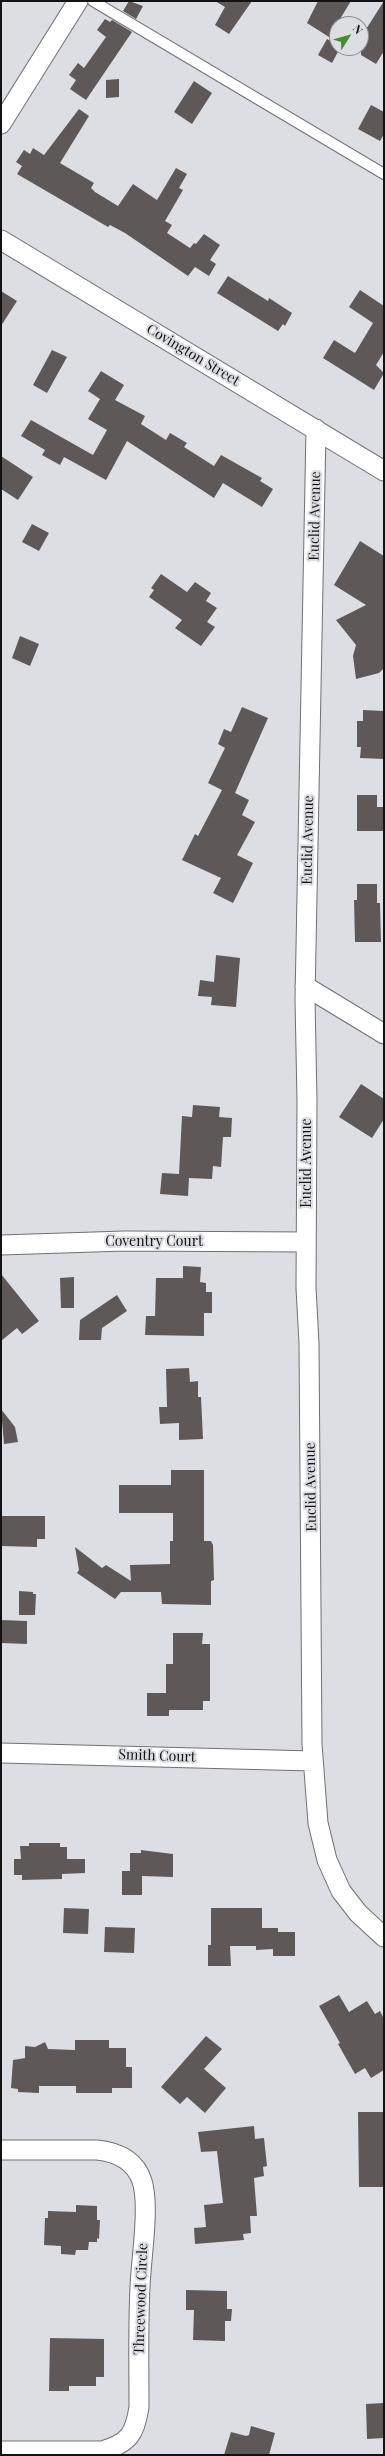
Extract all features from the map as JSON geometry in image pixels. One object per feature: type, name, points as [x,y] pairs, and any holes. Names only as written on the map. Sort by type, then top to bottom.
[{"type":"street","points":[[1,124],[78,1]]},
{"type":"street","name":"Covington Street","points":[[1,240],[384,471]]},
{"type":"street","name":"Euclid Avenue","points":[[316,429],[305,986],[308,1101],[306,1242],[313,1761],[320,1836],[331,1871],[342,1893],[358,1913],[384,1936]]},
{"type":"street","points":[[305,986],[384,1034]]},
{"type":"street","name":"Coventry Court","points":[[1,1245],[125,1241],[306,1242]]},
{"type":"street","name":"Smith Court","points":[[1,1753],[313,1761]]},
{"type":"street","name":"Threewood Circle","points":[[1,2150],[97,2150],[112,2152],[126,2158],[136,2168],[142,2181],[144,2212],[140,2289],[139,2407],[137,2423],[130,2437],[117,2446],[102,2450],[1,2450]]},
{"type":"lane","points":[[93,1],[384,174]]},
{"type":"building","points":[[129,1],[143,6],[136,19],[123,11]]},
{"type":"building","points":[[215,1],[252,1],[229,34],[215,25],[225,7]]},
{"type":"building","points":[[318,1],[351,1],[342,16],[329,16],[329,37],[307,23]]},
{"type":"building","points":[[384,1],[384,51],[376,64],[363,56],[369,56],[369,24]]},
{"type":"building","points":[[105,19],[110,22],[112,20],[132,32],[86,100],[70,89],[76,80],[69,75],[78,63],[84,68],[106,37],[97,30]]},
{"type":"building","points":[[327,39],[329,40],[329,56],[336,56],[332,63],[318,55]]},
{"type":"building","points":[[119,79],[119,97],[106,98],[106,80]]},
{"type":"building","points":[[194,81],[212,93],[192,124],[174,112]]},
{"type":"building","points":[[371,105],[384,112],[384,134],[380,141],[358,129]]},
{"type":"building","points":[[79,109],[89,116],[60,163],[94,183],[91,188],[95,192],[118,206],[133,184],[157,200],[176,168],[187,174],[179,188],[183,190],[165,221],[172,225],[167,233],[190,248],[194,243],[196,244],[204,234],[220,245],[210,260],[216,264],[209,276],[195,267],[188,276],[125,233],[110,225],[108,227],[17,174],[22,166],[16,162],[24,150],[30,154],[33,148],[44,155]]},
{"type":"building","points":[[228,276],[268,301],[269,298],[292,313],[285,326],[283,324],[278,331],[217,293]]},
{"type":"building","points":[[360,290],[384,306],[384,352],[376,365],[384,373],[374,390],[323,358],[334,340],[355,353],[373,323],[349,307]]},
{"type":"building","points":[[1,291],[17,301],[1,326]]},
{"type":"building","points":[[52,350],[67,357],[47,393],[33,385]]},
{"type":"building","points":[[101,371],[124,385],[115,400],[145,416],[141,424],[166,440],[170,433],[187,443],[184,447],[214,466],[221,455],[262,478],[260,481],[273,489],[262,507],[223,483],[214,498],[127,441],[106,480],[64,457],[60,465],[42,455],[45,450],[21,436],[31,420],[93,455],[107,430],[88,419],[100,399],[88,391]]},
{"type":"building","points":[[1,456],[33,477],[18,500],[1,489]]},
{"type":"building","points":[[32,524],[49,533],[39,551],[22,542]]},
{"type":"building","points":[[360,541],[384,556],[384,668],[379,673],[356,679],[353,656],[356,645],[336,620],[366,605],[334,585]]},
{"type":"building","points":[[161,574],[187,592],[195,582],[211,593],[206,601],[217,608],[207,622],[215,627],[201,646],[175,628],[182,620],[149,597],[154,590],[151,588]]},
{"type":"building","points":[[20,636],[39,644],[30,666],[12,658]]},
{"type":"building","points":[[242,707],[268,718],[235,793],[249,800],[242,815],[255,822],[237,855],[253,863],[233,903],[213,893],[221,878],[182,860],[195,834],[198,836],[222,790],[208,783],[225,748],[218,744],[224,729],[231,732]]},
{"type":"building","points":[[363,710],[384,711],[384,759],[360,758],[361,747],[357,747],[357,721],[363,721]]},
{"type":"building","points":[[357,795],[377,795],[377,807],[384,807],[384,831],[357,831]]},
{"type":"building","points":[[357,884],[377,884],[377,903],[380,903],[381,942],[355,942],[354,900],[357,900]]},
{"type":"building","points":[[216,955],[240,958],[236,1007],[211,1005],[212,997],[198,996],[200,980],[214,982]]},
{"type":"building","points":[[361,1084],[384,1099],[384,1119],[372,1138],[339,1117]]},
{"type":"building","points":[[193,1105],[220,1107],[219,1117],[232,1118],[231,1137],[223,1137],[221,1167],[213,1166],[212,1179],[189,1178],[188,1196],[160,1194],[162,1173],[179,1174],[182,1116],[192,1117]]},
{"type":"building","points":[[183,1266],[201,1267],[200,1282],[206,1283],[206,1292],[212,1292],[212,1313],[204,1313],[204,1336],[145,1335],[146,1316],[155,1316],[156,1278],[183,1278]]},
{"type":"building","points":[[1,1274],[39,1321],[22,1334],[17,1328],[1,1341]]},
{"type":"building","points":[[74,1277],[74,1308],[61,1308],[60,1278]]},
{"type":"building","points":[[117,1295],[127,1311],[102,1328],[101,1340],[79,1340],[80,1320]]},
{"type":"building","points":[[189,1368],[190,1382],[198,1381],[198,1397],[201,1397],[203,1439],[179,1440],[179,1423],[160,1424],[159,1407],[167,1407],[166,1369]]},
{"type":"building","points":[[1,1409],[15,1427],[18,1442],[4,1444]]},
{"type":"building","points":[[171,1470],[204,1470],[204,1541],[211,1541],[213,1545],[214,1580],[211,1581],[211,1605],[162,1604],[161,1592],[121,1592],[115,1599],[77,1573],[79,1570],[75,1547],[102,1568],[106,1565],[131,1581],[130,1565],[170,1564],[170,1541],[173,1541],[173,1513],[119,1513],[119,1485],[171,1485]]},
{"type":"building","points":[[1,1516],[45,1516],[45,1539],[37,1539],[37,1547],[1,1546]]},
{"type":"building","points":[[19,1591],[33,1592],[33,1594],[36,1594],[35,1615],[19,1615]]},
{"type":"building","points":[[1,1620],[27,1621],[27,1644],[1,1643]]},
{"type":"building","points":[[173,1633],[203,1633],[202,1644],[210,1644],[210,1701],[203,1701],[203,1710],[169,1710],[169,1716],[147,1716],[147,1693],[166,1693],[166,1664],[173,1664]]},
{"type":"building","points":[[29,1843],[60,1843],[60,1847],[67,1847],[67,1859],[85,1859],[85,1873],[62,1874],[62,1879],[22,1880],[22,1875],[14,1875],[14,1859],[21,1859],[20,1846],[29,1846]]},
{"type":"building","points":[[141,1850],[173,1854],[173,1877],[142,1876],[142,1895],[122,1895],[122,1871],[130,1871],[130,1853],[141,1853]]},
{"type":"building","points":[[64,1908],[89,1909],[88,1934],[63,1933]]},
{"type":"building","points":[[211,1908],[262,1908],[262,1928],[278,1928],[278,1932],[295,1932],[295,1956],[273,1956],[273,1949],[256,1950],[256,1946],[230,1946],[231,1966],[208,1966],[208,1945],[211,1945]]},
{"type":"building","points":[[105,1927],[135,1928],[134,1953],[104,1952]]},
{"type":"building","points":[[339,1995],[349,2012],[367,2001],[375,2014],[380,2011],[384,2019],[384,2070],[371,2078],[365,2068],[355,2074],[338,2044],[340,2043],[319,2006]]},
{"type":"building","points":[[206,2036],[222,2049],[204,2069],[226,2088],[205,2113],[187,2097],[180,2104],[161,2087]]},
{"type":"building","points":[[75,2040],[109,2040],[109,2048],[126,2048],[126,2067],[132,2067],[132,2088],[112,2088],[112,2093],[76,2093],[76,2086],[39,2086],[39,2093],[18,2092],[18,2089],[11,2088],[13,2060],[25,2058],[25,2046],[35,2047],[45,2042],[48,2049],[75,2050]]},
{"type":"building","points":[[358,2112],[384,2112],[384,2187],[359,2187]]},
{"type":"building","points":[[254,2126],[255,2139],[264,2138],[267,2166],[263,2167],[264,2176],[254,2178],[257,2216],[250,2216],[251,2233],[243,2234],[244,2240],[195,2244],[194,2228],[206,2227],[204,2205],[223,2203],[217,2151],[201,2152],[198,2132]]},
{"type":"building","points":[[76,2205],[97,2206],[97,2220],[100,2220],[99,2239],[97,2238],[97,2242],[89,2242],[88,2250],[76,2250],[75,2255],[61,2254],[61,2246],[44,2245],[45,2218],[48,2218],[48,2211],[76,2212]]},
{"type":"building","points":[[186,2290],[227,2291],[227,2309],[232,2309],[231,2321],[225,2321],[225,2341],[193,2340],[194,2310],[186,2310]]},
{"type":"building","points":[[50,2338],[104,2339],[104,2377],[96,2377],[96,2386],[69,2386],[69,2391],[49,2391]]},
{"type":"building","points":[[384,2403],[384,2438],[367,2439],[366,2404]]},
{"type":"building","points":[[251,2426],[275,2433],[269,2455],[224,2455],[231,2432],[246,2436],[249,2435]]}]
